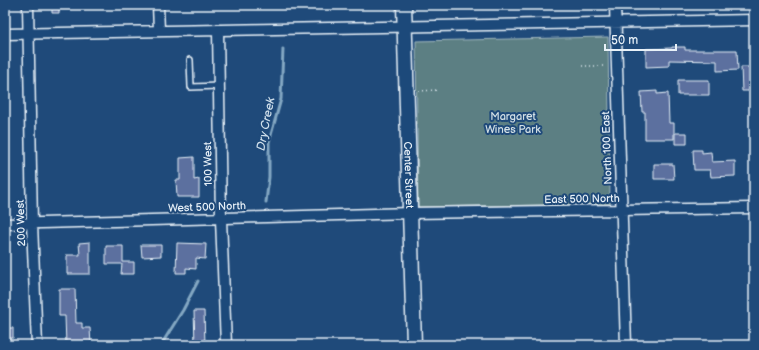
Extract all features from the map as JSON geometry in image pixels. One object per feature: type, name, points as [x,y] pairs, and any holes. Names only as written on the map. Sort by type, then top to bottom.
[{"type":"street","name":"200 West","points":[[28,5],[32,224],[37,345]]},
{"type":"street","points":[[158,5],[159,30]]},
{"type":"street","name":"Center Street","points":[[404,5],[414,345]]},
{"type":"street","name":"North 100 East","points":[[615,5],[626,345]]},
{"type":"street","points":[[5,34],[754,20]]},
{"type":"street","name":"100 West","points":[[218,30],[221,219],[226,345]]},
{"type":"street","name":"East 500 North","points":[[411,213],[754,208]]},
{"type":"street","name":"West 500 North","points":[[5,224],[411,213]]},
{"type":"lane","points":[[190,60],[191,86],[219,86]]},
{"type":"path","points":[[582,66],[604,66]]},
{"type":"path","points":[[419,91],[438,90]]},
{"type":"green space","name":"Margaret Wines Park","points":[[608,37],[610,204],[418,207],[416,41]]},
{"type":"building","points":[[52,5],[59,5],[59,13],[52,13]]},
{"type":"building","points":[[685,47],[685,50],[737,50],[738,70],[717,71],[717,61],[669,60],[669,66],[646,67],[646,49]]},
{"type":"building","points":[[741,67],[754,67],[753,91],[742,91]]},
{"type":"building","points":[[678,80],[709,80],[709,95],[678,95]]},
{"type":"building","points":[[657,91],[657,94],[668,93],[669,123],[674,123],[674,139],[645,139],[645,112],[642,112],[641,92]]},
{"type":"building","points":[[675,133],[687,133],[687,144],[675,144]]},
{"type":"building","points":[[693,150],[702,150],[702,153],[711,152],[712,162],[735,161],[735,176],[711,177],[710,170],[694,170]]},
{"type":"building","points":[[194,157],[194,180],[199,179],[199,197],[177,197],[176,180],[180,180],[180,158]]},
{"type":"building","points":[[654,164],[673,164],[674,179],[654,179]]},
{"type":"building","points":[[90,242],[90,274],[67,274],[67,255],[80,255],[79,243]]},
{"type":"building","points":[[177,243],[206,244],[205,259],[196,258],[196,269],[186,268],[186,273],[176,273]]},
{"type":"building","points":[[141,245],[161,245],[161,256],[142,257]]},
{"type":"building","points":[[106,246],[123,246],[123,262],[134,262],[134,274],[121,274],[122,264],[106,264]]},
{"type":"building","points":[[59,289],[75,289],[76,323],[82,323],[82,328],[90,328],[91,345],[66,345],[65,316],[59,316]]},
{"type":"building","points":[[194,311],[204,311],[205,345],[195,345]]},
{"type":"building","points":[[5,328],[13,328],[13,338],[5,338]]},
{"type":"waterway","name":"Dry Creek","points":[[266,202],[269,177],[269,142],[281,99],[283,49]]},
{"type":"waterway","name":"Dry Creek","points":[[161,345],[183,310],[198,281]]}]
